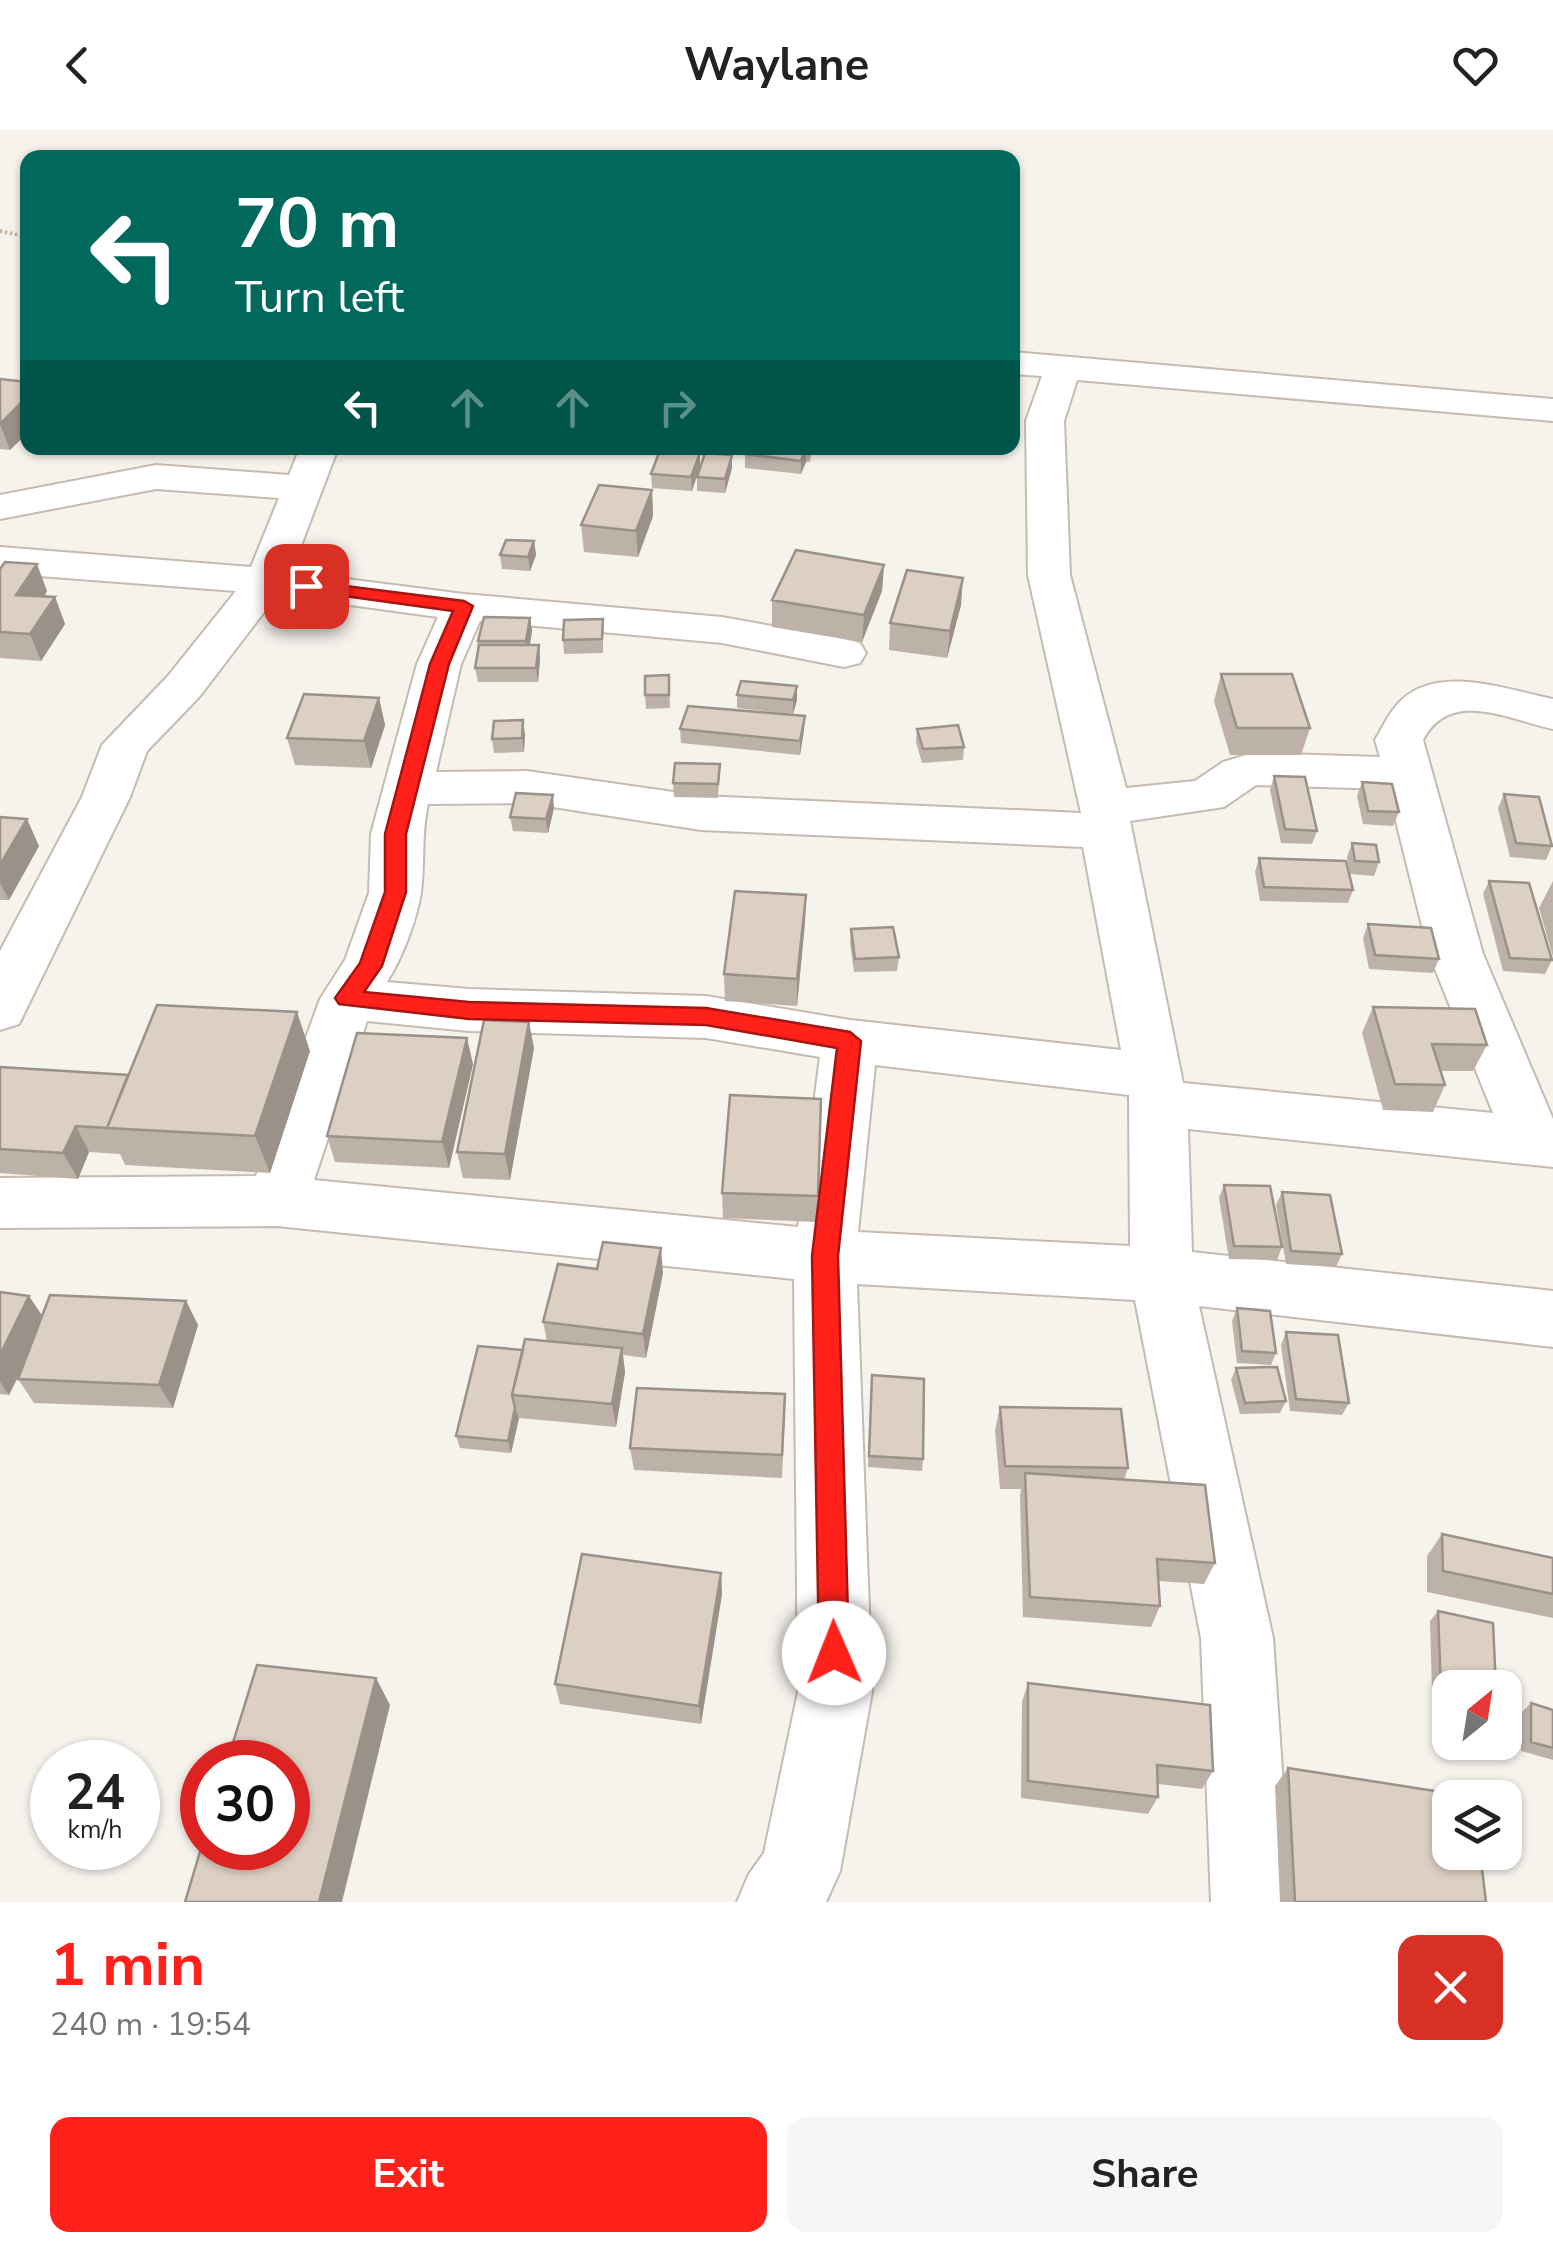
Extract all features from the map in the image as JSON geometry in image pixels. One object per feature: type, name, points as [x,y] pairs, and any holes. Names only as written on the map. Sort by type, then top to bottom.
[{"type":"street","points":[[1251,1902],[1237,1638],[1160,1275],[1155,1089],[1105,819],[1049,575],[1045,420],[1038,366],[1553,410]]},
{"type":"street","points":[[0,1009],[106,796],[126,745],[184,686],[266,581],[316,455]]},
{"type":"street","points":[[0,508],[124,480],[156,477],[303,488]]},
{"type":"street","points":[[0,560],[266,581],[464,606],[722,630],[844,652]]},
{"type":"street","points":[[276,1201],[347,998],[370,966],[395,892],[396,834],[407,788],[440,664],[464,606]]},
{"type":"street","points":[[1543,1142],[1456,954],[1399,740],[1416,712],[1446,698],[1499,699],[1553,714]]},
{"type":"street","points":[[407,788],[526,787],[702,813],[1105,819],[1206,796],[1253,769],[1409,774]]},
{"type":"street","points":[[347,998],[469,1010],[706,1017],[1155,1089],[1543,1142]]},
{"type":"street","points":[[776,1902],[800,1871],[835,1692],[825,1256],[850,1041]]},
{"type":"street","points":[[0,1203],[276,1201],[825,1256],[1160,1275],[1553,1319]]},
{"type":"building","points":[[0,379],[20,381],[20,404],[0,424]]},
{"type":"building","points":[[658,455],[699,455],[691,477],[651,474]]},
{"type":"building","points":[[704,455],[732,455],[725,479],[697,477]]},
{"type":"building","points":[[753,455],[803,455],[801,461]]},
{"type":"building","points":[[599,485],[652,490],[636,531],[581,525]]},
{"type":"building","points":[[506,540],[534,541],[528,557],[500,555]]},
{"type":"building","points":[[796,550],[884,565],[864,615],[772,600]]},
{"type":"building","points":[[5,562],[37,564],[16,595],[55,597],[30,634],[0,632],[0,569]]},
{"type":"building","points":[[907,570],[963,578],[950,631],[890,623]]},
{"type":"building","points":[[484,617],[530,618],[526,641],[478,641]]},
{"type":"building","points":[[603,619],[602,639],[563,640],[564,620]]},
{"type":"building","points":[[479,645],[539,645],[536,668],[475,668]]},
{"type":"building","points":[[1221,674],[1292,674],[1310,728],[1237,728]]},
{"type":"building","points":[[669,675],[669,695],[645,695],[645,676]]},
{"type":"building","points":[[741,681],[797,686],[793,700],[737,695]]},
{"type":"building","points":[[304,694],[379,698],[364,741],[287,738]]},
{"type":"building","points":[[688,706],[805,716],[800,741],[680,729]]},
{"type":"building","points":[[523,720],[522,738],[492,739],[494,721]]},
{"type":"building","points":[[958,725],[964,747],[923,749],[917,729]]},
{"type":"building","points":[[675,763],[720,764],[718,784],[673,783]]},
{"type":"building","points":[[1274,776],[1305,777],[1317,831],[1285,829]]},
{"type":"building","points":[[1362,782],[1392,784],[1399,812],[1368,811]]},
{"type":"building","points":[[516,793],[553,795],[546,819],[510,817]]},
{"type":"building","points":[[1504,794],[1539,797],[1552,846],[1516,843]]},
{"type":"building","points":[[0,817],[27,819],[0,865]]},
{"type":"building","points":[[1352,843],[1376,845],[1379,862],[1355,861]]},
{"type":"building","points":[[1259,858],[1346,861],[1353,890],[1264,887]]},
{"type":"building","points":[[1489,881],[1529,883],[1552,960],[1510,958]]},
{"type":"building","points":[[735,891],[806,895],[797,979],[724,974]]},
{"type":"building","points":[[1368,924],[1431,928],[1439,959],[1375,955]]},
{"type":"building","points":[[893,927],[899,957],[855,959],[851,929]]},
{"type":"building","points":[[157,1005],[297,1012],[255,1136],[107,1128]]},
{"type":"building","points":[[1373,1007],[1475,1009],[1487,1045],[1432,1044],[1445,1085],[1395,1084]]},
{"type":"building","points":[[484,1020],[529,1022],[505,1154],[457,1152]]},
{"type":"building","points":[[357,1033],[467,1038],[442,1142],[327,1136]]},
{"type":"building","points":[[0,1067],[128,1075],[107,1128],[76,1126],[63,1153],[0,1149]]},
{"type":"building","points":[[730,1095],[821,1099],[818,1196],[722,1193]]},
{"type":"building","points":[[1224,1185],[1270,1186],[1282,1247],[1234,1246]]},
{"type":"building","points":[[1282,1192],[1330,1195],[1342,1254],[1291,1251]]},
{"type":"building","points":[[603,1242],[661,1248],[643,1334],[543,1322],[558,1264],[597,1269]]},
{"type":"building","points":[[0,1292],[29,1296],[0,1355]]},
{"type":"building","points":[[50,1295],[186,1301],[159,1385],[18,1379]]},
{"type":"building","points":[[1237,1308],[1270,1311],[1276,1353],[1242,1351]]},
{"type":"building","points":[[1286,1332],[1338,1335],[1349,1403],[1296,1399]]},
{"type":"building","points":[[525,1339],[622,1348],[612,1404],[512,1395]]},
{"type":"building","points":[[478,1346],[523,1350],[512,1395],[515,1408],[508,1441],[456,1436]]},
{"type":"building","points":[[1277,1367],[1286,1401],[1245,1403],[1236,1368]]},
{"type":"building","points":[[872,1375],[924,1379],[923,1459],[869,1456]]},
{"type":"building","points":[[637,1388],[785,1394],[782,1455],[630,1448]]},
{"type":"building","points":[[1000,1407],[1121,1409],[1128,1468],[1005,1466]]},
{"type":"building","points":[[1025,1473],[1205,1485],[1215,1563],[1157,1559],[1160,1606],[1030,1597]]},
{"type":"building","points":[[1442,1534],[1553,1558],[1553,1594],[1443,1571]]},
{"type":"building","points":[[582,1554],[721,1573],[699,1706],[555,1684]]},
{"type":"building","points":[[1438,1611],[1493,1623],[1495,1670],[1440,1670]]},
{"type":"building","points":[[257,1665],[376,1678],[319,1902],[185,1902],[195,1870],[310,1870],[310,1740],[234,1740]]},
{"type":"building","points":[[1028,1683],[1210,1705],[1213,1771],[1157,1765],[1158,1797],[1028,1781]]},
{"type":"building","points":[[1531,1703],[1553,1710],[1553,1748],[1531,1742]]},
{"type":"building","points":[[1288,1768],[1432,1791],[1432,1870],[1482,1870],[1486,1902],[1295,1902]]},
{"type":"route","points":[[306,586],[464,606],[440,664],[396,834],[395,892],[370,966],[347,998],[469,1010],[706,1017],[850,1041],[825,1256],[834,1653]]}]
